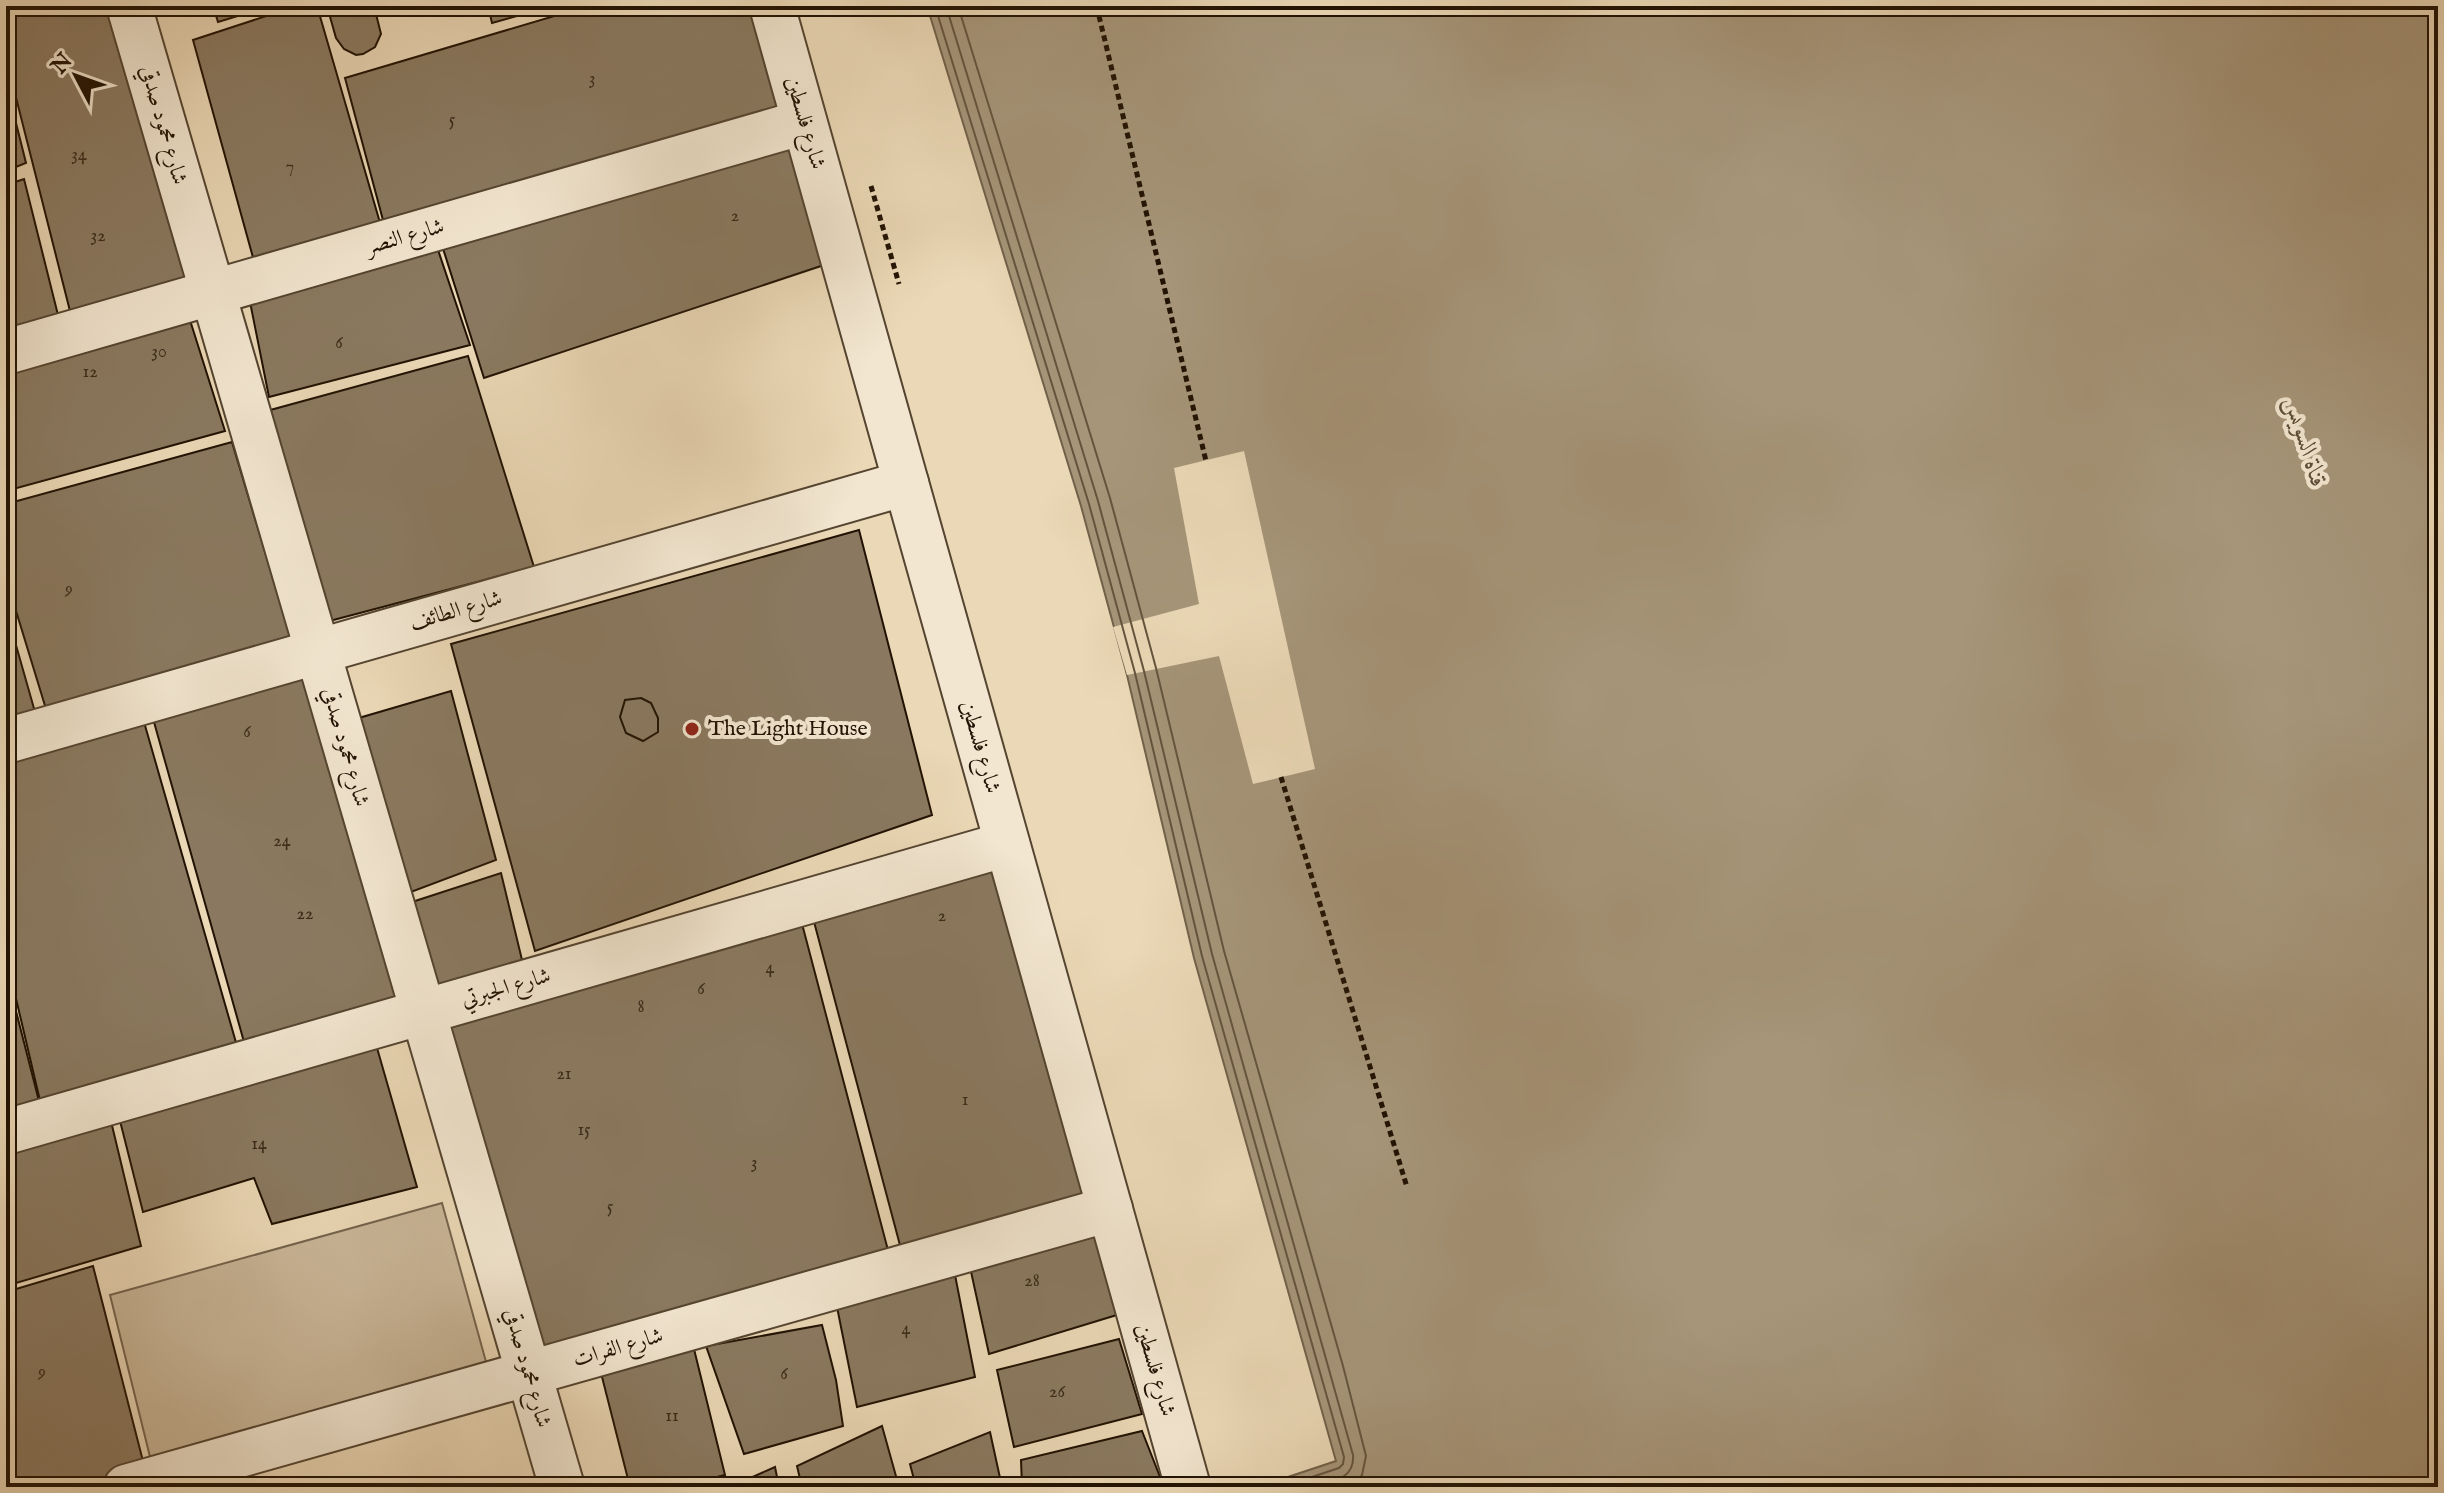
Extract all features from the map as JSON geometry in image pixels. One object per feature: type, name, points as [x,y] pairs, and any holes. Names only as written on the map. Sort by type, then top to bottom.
[{"type":"street","name":"شارع محمود صدقي","points":[[129,6],[562,1487]]},
{"type":"street","name":"شارع فلسطين","points":[[772,6],[1188,1487]]},
{"type":"street","name":"شارع النصر","points":[[6,352],[804,122]]},
{"type":"street","name":"شارع الطائف","points":[[6,741],[906,483]]},
{"type":"street","name":"شارع الجبرتي","points":[[6,1132],[1007,844]]},
{"type":"street","name":"شارع الفرات","points":[[126,1487],[1110,1209]]},
{"type":"path","points":[[1099,16],[1206,461]]},
{"type":"path","points":[[1281,777],[1407,1187]]},
{"type":"shaded area","points":[[442,1203],[488,1369],[152,1465],[110,1295]]},
{"type":"water","name":"قناة السويس","points":[[927,6],[2438,6],[2438,1487],[1291,1487],[1288,1477],[1336,1461],[1194,958],[1127,675],[1081,506]]},
{"type":"pier","points":[[1244,451],[1315,769],[1253,784],[1219,656],[1127,675],[1113,627],[1199,604],[1174,468]]},
{"type":"building","points":[[6,6],[121,6],[196,284],[72,319],[6,58]]},
{"type":"building","points":[[213,6],[271,6],[218,22]]},
{"type":"building","points":[[297,6],[317,6],[383,233],[257,272],[193,40]]},
{"type":"building","points":[[327,6],[374,6],[381,34],[375,47],[356,55],[344,49],[336,38]]},
{"type":"building","points":[[488,6],[553,6],[492,23]]},
{"type":"building","points":[[588,6],[763,6],[797,119],[387,235],[345,78]]},
{"type":"building","points":[[6,83],[26,163],[6,171]]},
{"type":"building","points":[[799,133],[830,263],[484,378],[440,239]]},
{"type":"building","points":[[24,179],[60,323],[6,340],[6,185]]},
{"type":"building","points":[[434,238],[470,345],[269,397],[249,297]]},
{"type":"building","points":[[189,317],[225,431],[6,491],[6,371]]},
{"type":"building","points":[[468,356],[534,567],[322,623],[263,412]]},
{"type":"building","points":[[232,442],[291,638],[46,709],[6,578],[6,504]]},
{"type":"building","name":"The Light House","points":[[859,530],[932,815],[535,951],[451,644]]},
{"type":"building","points":[[6,610],[37,719],[6,728]]},
{"type":"building","points":[[309,665],[408,1007],[246,1049],[152,715]]},
{"type":"building","points":[[451,691],[496,860],[403,895],[352,720]]},
{"type":"building","points":[[641,698],[651,703],[658,718],[658,732],[643,741],[626,733],[620,717],[625,700]]},
{"type":"building","points":[[142,715],[237,1046],[41,1105],[6,956],[6,754]]},
{"type":"building","points":[[996,863],[1088,1199],[901,1249],[813,918]]},
{"type":"building","points":[[501,873],[523,964],[432,993],[409,903]]},
{"type":"building","points":[[801,920],[889,1254],[540,1350],[446,1023]]},
{"type":"building","points":[[6,972],[40,1105],[6,1116]]},
{"type":"building","points":[[373,1034],[417,1187],[272,1224],[254,1178],[143,1212],[117,1109]]},
{"type":"building","points":[[109,1113],[141,1246],[6,1286],[6,1143]]},
{"type":"building","points":[[1093,1226],[1120,1314],[989,1354],[970,1267]]},
{"type":"building","points":[[93,1266],[145,1469],[80,1487],[6,1487],[6,1292]]},
{"type":"building","points":[[955,1275],[975,1377],[857,1407],[837,1307]]},
{"type":"building","points":[[822,1325],[836,1380],[843,1426],[744,1454],[706,1346]]},
{"type":"building","points":[[1119,1339],[1142,1414],[1014,1447],[997,1370]]},
{"type":"building","points":[[693,1345],[725,1475],[676,1487],[630,1487],[601,1373]]},
{"type":"building","points":[[882,1426],[899,1487],[802,1487],[797,1466]]},
{"type":"building","points":[[1142,1431],[1164,1487],[1022,1487],[1021,1460]]},
{"type":"building","points":[[990,1432],[1002,1487],[916,1487],[910,1464]]},
{"type":"building","points":[[775,1467],[779,1487],[742,1487],[741,1482]]},
{"type":"place","name":"The Light House","points":[[692,729]]}]
